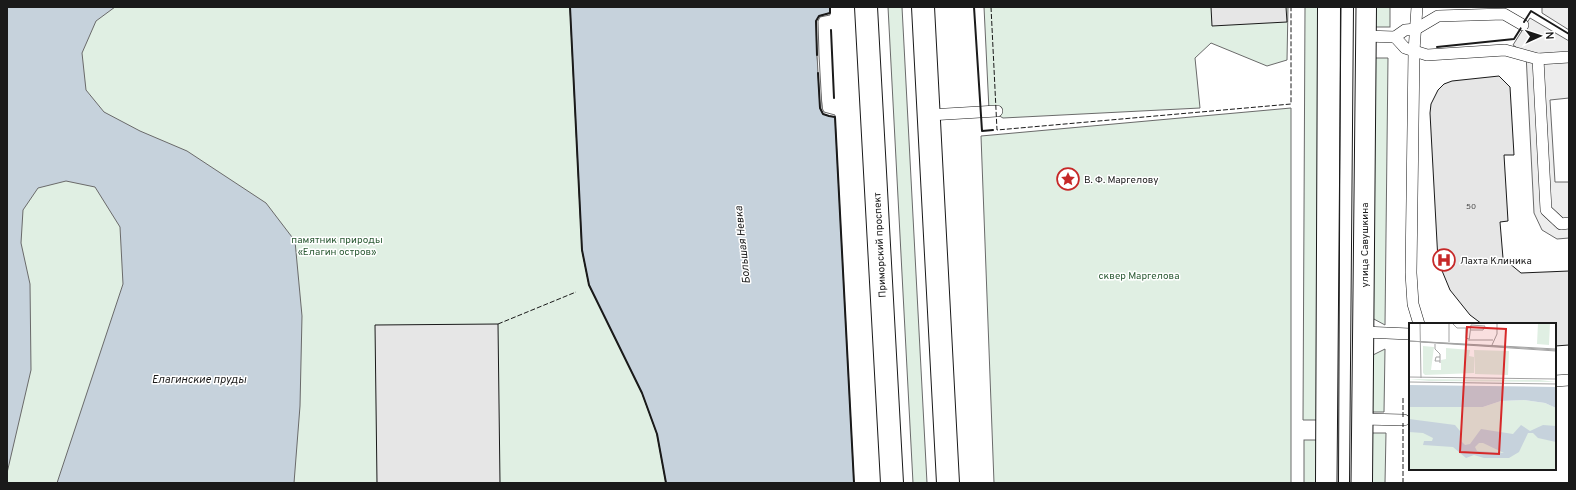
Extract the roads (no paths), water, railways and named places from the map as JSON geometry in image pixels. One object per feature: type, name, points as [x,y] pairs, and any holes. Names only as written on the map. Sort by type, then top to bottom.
[{"type":"main road","name":"Приморский проспект","points":[[866,7],[892,483]]},
{"type":"main road","points":[[923,7],[948,483]]},
{"type":"main road","points":[[1327,483],[1329,7]]},
{"type":"main road","name":"улица Савушкина","points":[[1361,483],[1364,332],[1366,7]]},
{"type":"lane","points":[[1417,7],[1414,51],[1411,273],[1413,304],[1419,323]]},
{"type":"lane","points":[[1365,36],[1395,37],[1405,30],[1416,29],[1438,16],[1504,14],[1523,25]]},
{"type":"lane","points":[[1395,37],[1405,48],[1427,55],[1505,50],[1538,59],[1569,57]]},
{"type":"lane","points":[[1538,59],[1546,210],[1561,224],[1569,223]]},
{"type":"lane","points":[[929,115],[997,111]]},
{"type":"lane","points":[[1364,332],[1409,334]]},
{"type":"lane","points":[[1556,381],[1569,380]]},
{"type":"lane","points":[[1362,419],[1404,420]]},
{"type":"water","name":"Елагинские пруды","points":[[7,7],[115,7],[96,21],[82,53],[86,90],[104,112],[140,131],[187,151],[266,203],[295,241],[302,316],[300,406],[294,483],[57,483],[123,284],[120,227],[95,187],[66,181],[38,188],[23,210],[21,243],[30,284],[31,370],[7,473]]},
{"type":"water","name":"Большая Невка","points":[[570,7],[830,7],[830,13],[819,16],[816,34],[823,114],[835,117],[854,483],[666,483],[657,434],[642,393],[589,285],[582,250]]},
{"type":"tram line","points":[[1337,483],[1341,7]]},
{"type":"tram line","points":[[1351,483],[1356,7]]},
{"type":"place","name":"В. Ф. Маргелову","points":[[1068,179]]},
{"type":"place","name":"Лахта Клиника","points":[[1444,260]]},
{"type":"park label","name":"памятник природы «Елагин остров»","points":[[337,244]]},
{"type":"park label","name":"сквер Маргелова","points":[[1139,275]]}]
